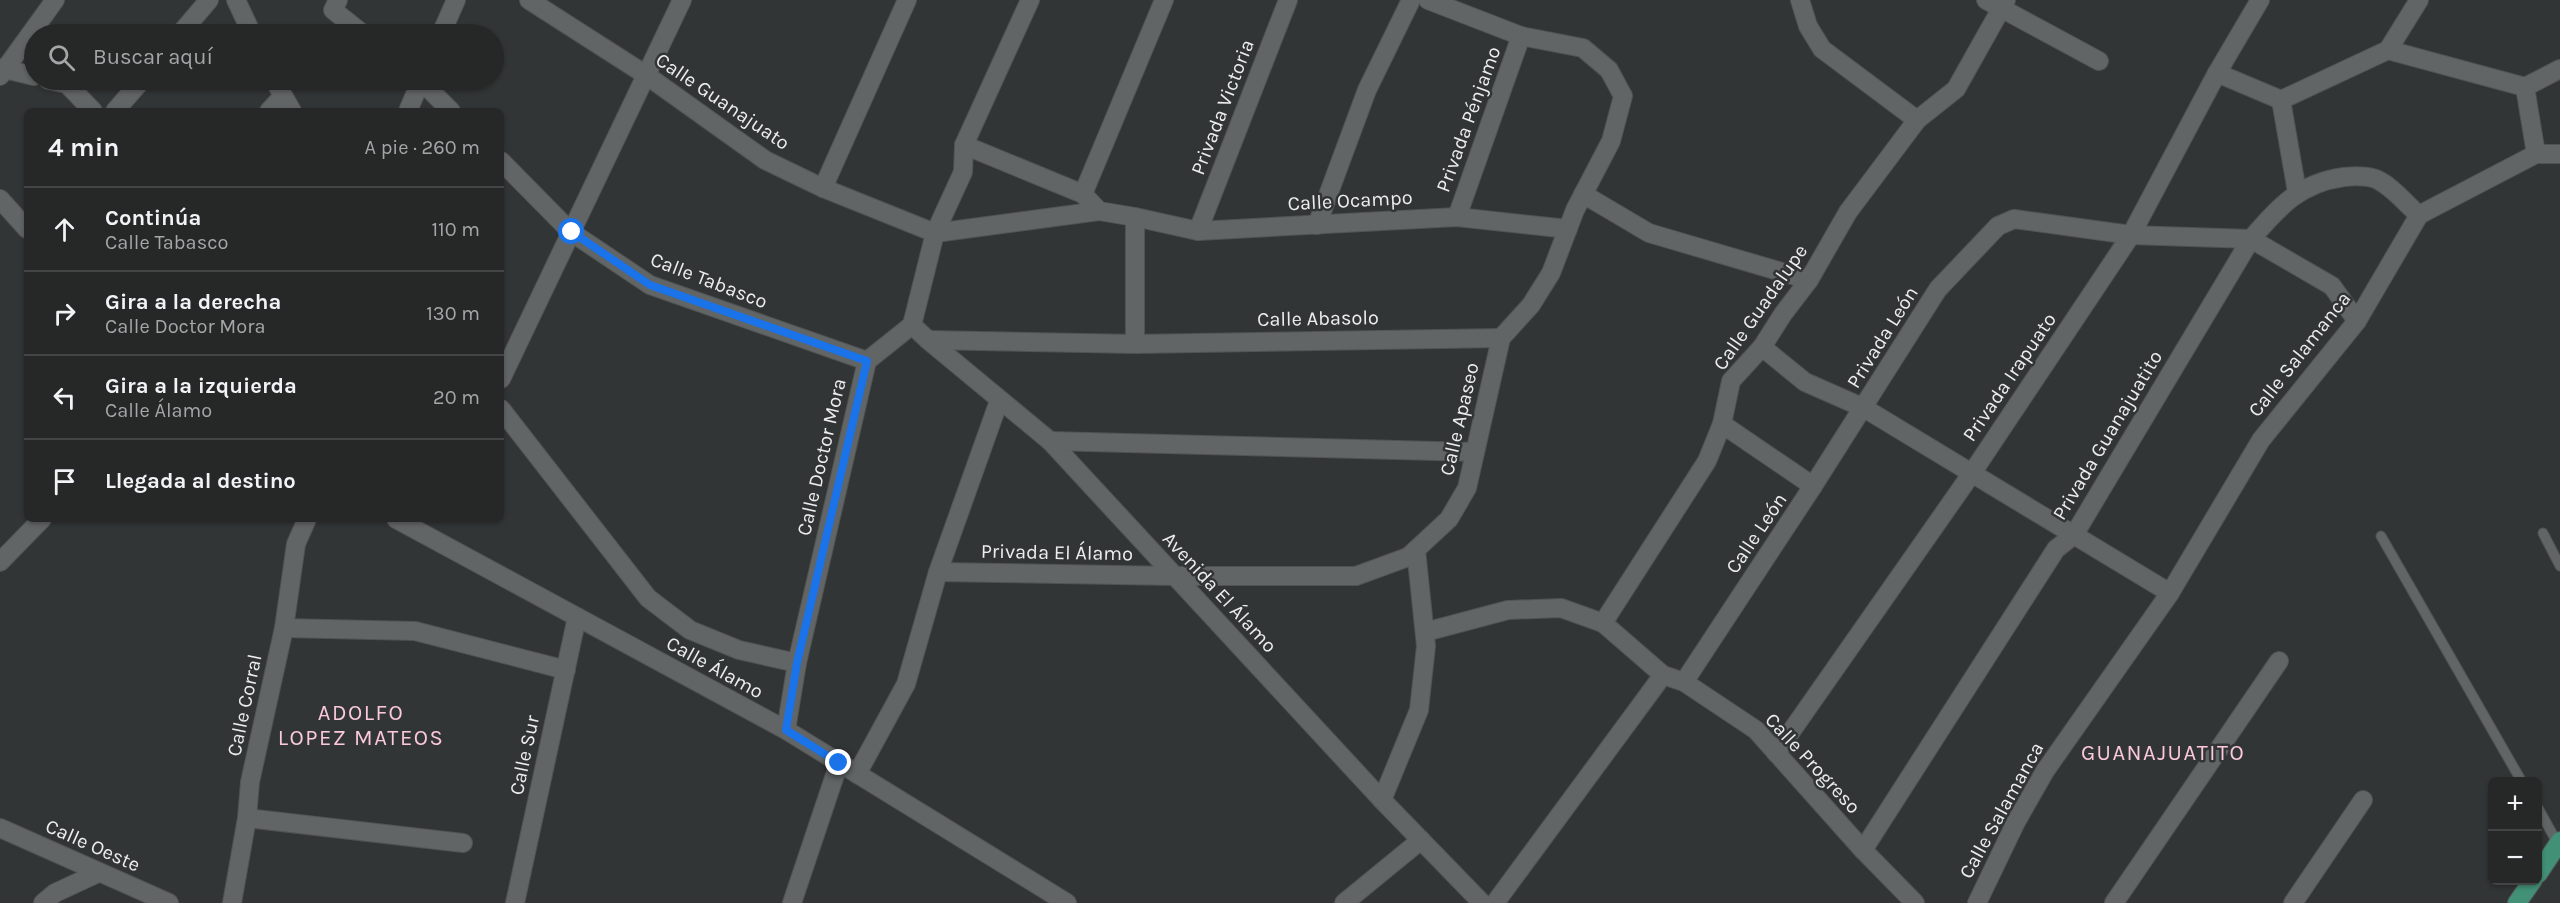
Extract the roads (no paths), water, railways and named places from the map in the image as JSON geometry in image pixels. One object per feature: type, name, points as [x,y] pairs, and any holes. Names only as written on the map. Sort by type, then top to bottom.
[{"type":"main road","points":[[2542,868],[2559,842]]},
{"type":"main road","points":[[2517,903],[2530,885]]},
{"type":"street","points":[[37,24],[55,0]]},
{"type":"street","points":[[189,24],[209,0]]},
{"type":"street","points":[[236,0],[247,24]]},
{"type":"street","points":[[338,0],[333,10],[350,24]]},
{"type":"street","name":"Calle Guanajuato","points":[[529,0],[646,75],[765,160],[823,188],[935,233]]},
{"type":"street","points":[[504,373],[682,0]]},
{"type":"street","points":[[823,188],[907,0]]},
{"type":"street","points":[[912,325],[935,233],[963,172],[964,145],[1030,0]]},
{"type":"street","points":[[1083,194],[1164,0]]},
{"type":"street","name":"Privada Victoria","points":[[1198,231],[1288,0]]},
{"type":"street","points":[[1317,225],[1367,90],[1411,0]]},
{"type":"street","points":[[1428,0],[1521,36]]},
{"type":"street","points":[[1800,0],[1808,26],[1822,49],[1917,120]]},
{"type":"street","name":"Privada Irapuato","points":[[1776,753],[1972,473],[2131,235],[2217,74],[2260,0]]},
{"type":"street","points":[[2217,74],[2281,100],[2388,50],[2419,0]]},
{"type":"street","points":[[445,24],[454,1]]},
{"type":"street","points":[[1998,3],[2099,61]]},
{"type":"street","name":"Calle Guadalupe","points":[[1603,623],[1707,461],[1722,424],[1731,381],[1762,347],[1809,280],[1848,212],[1917,120],[1956,89],[1998,3]]},
{"type":"street","name":"Calle Apaseo","points":[[1175,576],[1356,576],[1408,557],[1449,519],[1467,488],[1501,338],[1531,305],[1551,273],[1583,194],[1611,141],[1623,96],[1609,70],[1583,48],[1521,36]]},
{"type":"street","name":"Privada Pénjamo","points":[[1456,217],[1521,36]]},
{"type":"street","points":[[24,42],[2,71],[24,74]]},
{"type":"street","points":[[2388,50],[2524,87],[2560,69]]},
{"type":"street","points":[[2524,87],[2536,154]]},
{"type":"street","points":[[74,90],[90,108]]},
{"type":"street","points":[[118,108],[133,90]]},
{"type":"street","points":[[279,90],[287,104]]},
{"type":"street","points":[[409,108],[417,90]]},
{"type":"street","points":[[431,90],[448,108]]},
{"type":"street","points":[[2281,100],[2297,192]]},
{"type":"street","points":[[964,145],[1083,194],[1098,211]]},
{"type":"street","points":[[2419,215],[2536,154],[2560,154]]},
{"type":"street","name":"Calle Tabasco","points":[[504,164],[572,232],[650,285],[867,361]]},
{"type":"street","name":"Privada Guanajuatito","points":[[1863,850],[2056,549],[2074,535],[2251,239],[2277,208],[2297,192],[2326,180],[2354,176],[2376,180],[2419,215]]},
{"type":"street","points":[[1583,194],[1649,233],[1809,280]]},
{"type":"street","points":[[0,199],[24,226]]},
{"type":"street","name":"Calle Ocampo","points":[[935,233],[1098,211],[1198,231],[1456,217],[1568,230]]},
{"type":"street","name":"Calle Salamanca","points":[[1977,903],[2016,822],[2045,771],[2170,593],[2261,440],[2357,321],[2419,215]]},
{"type":"street","points":[[1135,217],[1136,344]]},
{"type":"street","name":"Privada León","points":[[1864,408],[1938,289],[1998,226],[2014,219],[2131,235]]},
{"type":"street","points":[[2131,235],[2251,239],[2332,286],[2357,321]]},
{"type":"street","name":"Calle Doctor Mora","points":[[786,730],[797,663],[867,361],[912,325]]},
{"type":"street","name":"Avenida El Álamo","points":[[912,325],[999,401],[1050,441],[1382,800],[1482,903]]},
{"type":"street","name":"Calle Abasolo","points":[[928,340],[1136,344],[1501,338]]},
{"type":"street","points":[[1762,347],[1804,382],[1864,408],[2170,593]]},
{"type":"street","points":[[857,774],[906,684],[938,572],[999,401]]},
{"type":"street","name":"Calle León","points":[[1684,682],[1864,408]]},
{"type":"street","points":[[504,413],[648,598],[690,630],[739,650],[797,663]]},
{"type":"street","points":[[1722,424],[1813,486]]},
{"type":"street","points":[[1050,441],[1475,452]]},
{"type":"street","points":[[0,562],[39,522]]},
{"type":"street","name":"Calle Corral","points":[[232,903],[247,818],[249,782],[284,628],[296,544],[306,522]]},
{"type":"street","name":"Calle Álamo","points":[[402,522],[786,730],[1067,903]]},
{"type":"street","points":[[1382,800],[1419,710],[1426,646],[1416,550]]},
{"type":"street","name":"Privada El Álamo","points":[[938,572],[1175,576]]},
{"type":"street","points":[[1425,632],[1508,610],[1561,608],[1603,623],[1662,675],[1495,903]]},
{"type":"street","name":"Calle Sur","points":[[515,903],[577,617]]},
{"type":"street","points":[[284,628],[415,631],[566,670]]},
{"type":"street","points":[[2114,903],[2279,661]]},
{"type":"street","name":"Calle Progreso","points":[[1662,675],[1684,682],[1756,730],[1863,850],[1915,903]]},
{"type":"street","points":[[792,903],[839,763]]},
{"type":"street","points":[[2294,903],[2363,800]]},
{"type":"street","points":[[247,818],[463,843]]},
{"type":"street","name":"Calle Oeste","points":[[0,828],[98,873],[147,899],[169,903]]},
{"type":"street","points":[[1344,903],[1421,840]]},
{"type":"street","points":[[43,903],[55,893],[98,873]]},
{"type":"lane","points":[[2543,533],[2560,566]]},
{"type":"lane","points":[[2381,536],[2519,777]]},
{"type":"lane","points":[[2542,814],[2559,842]]},
{"type":"district","name":"ADOLFO LOPEZ MATEOS","points":[[361,724]]},
{"type":"district","name":"GUANAJUATITO","points":[[2163,752]]}]
